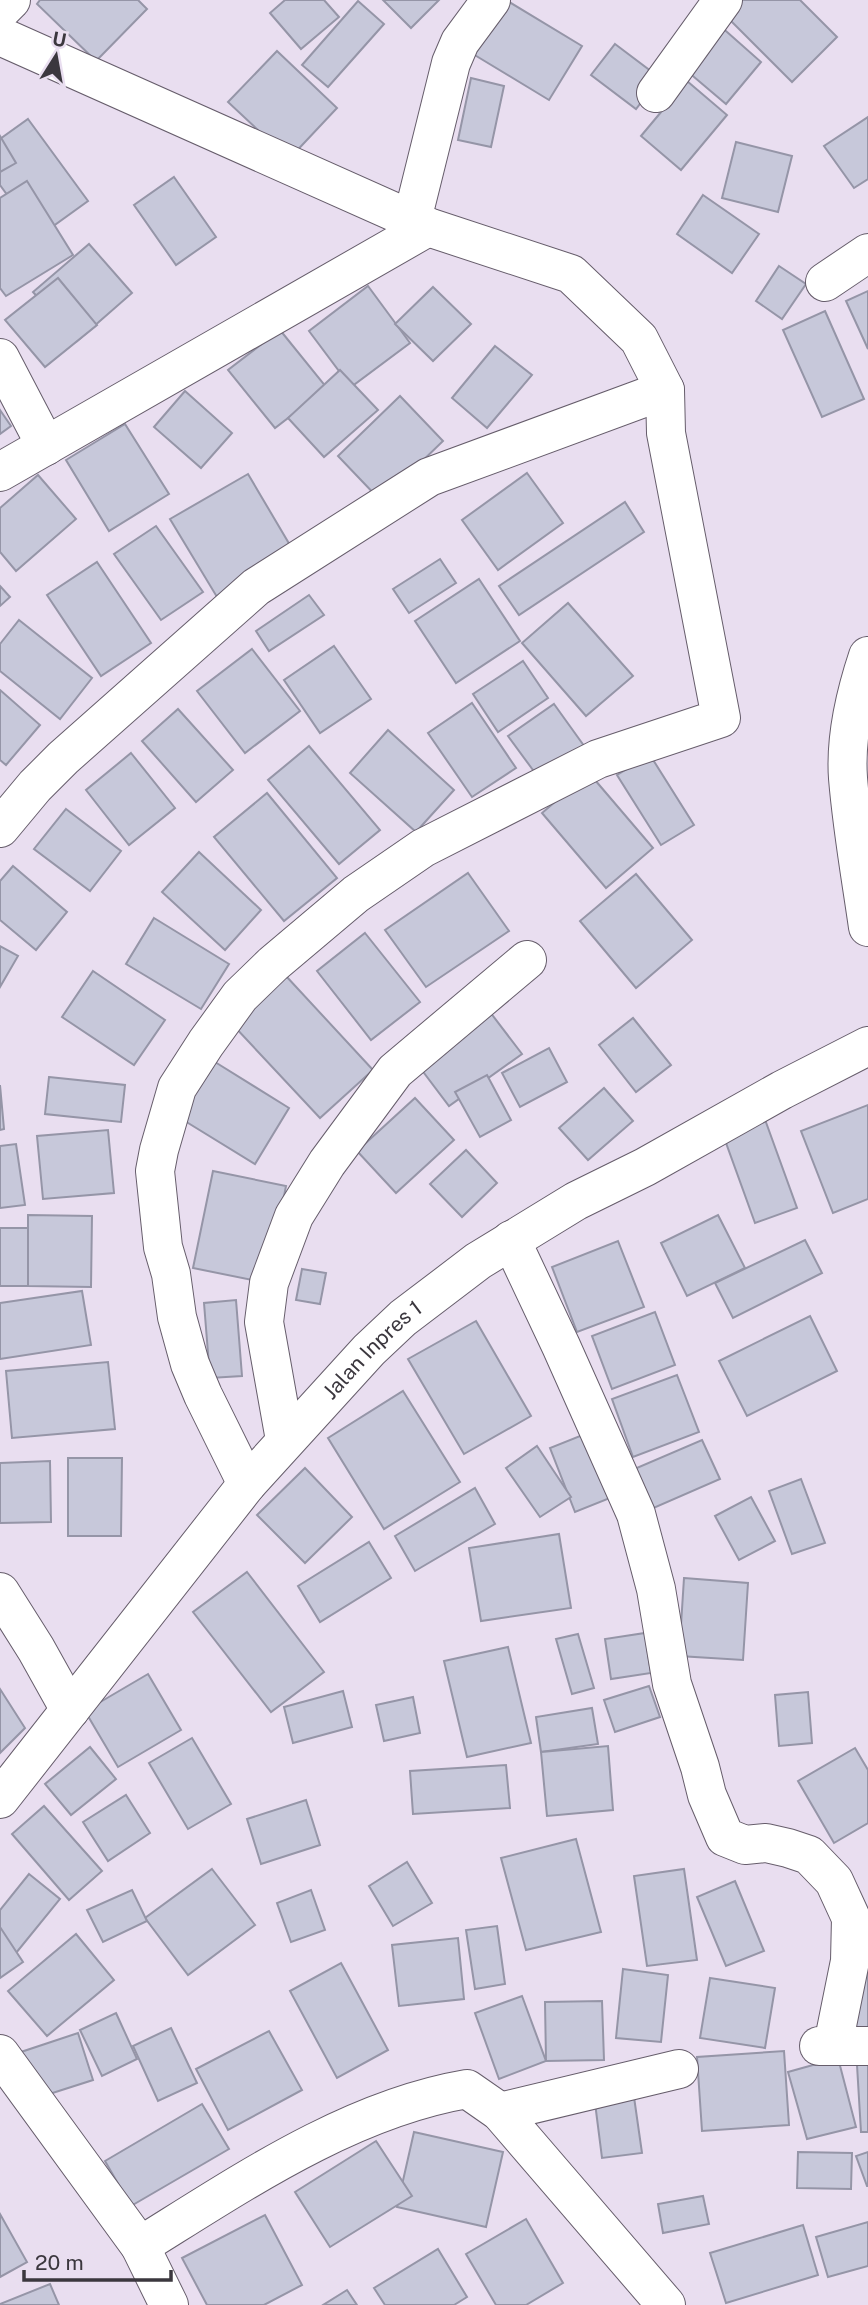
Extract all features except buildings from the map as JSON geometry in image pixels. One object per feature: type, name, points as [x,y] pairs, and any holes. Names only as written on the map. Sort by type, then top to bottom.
[{"type":"street","points":[[0,11],[11,0]]},
{"type":"street","points":[[0,472],[420,223],[451,63],[460,42],[491,0]]},
{"type":"street","points":[[656,93],[723,0]]},
{"type":"street","points":[[0,36],[420,223],[571,274],[639,339],[665,390],[666,433],[721,718],[598,759],[423,848],[356,894],[273,964],[249,988],[206,1042],[177,1088],[159,1150],[156,1171],[163,1247],[190,1364],[247,1484]]},
{"type":"street","points":[[825,282],[868,253]]},
{"type":"street","points":[[0,358],[46,446]]},
{"type":"street","points":[[0,828],[63,758],[256,587],[429,477],[665,390]]},
{"type":"street","points":[[868,656],[857,689],[849,738],[848,776],[868,927]]},
{"type":"street","points":[[285,1440],[264,1322],[269,1283],[294,1216],[327,1163],[396,1071],[527,960]]},
{"type":"street","name":"Jalan Inpres 1","points":[[0,1799],[247,1484],[369,1350],[403,1318],[444,1285],[576,1201],[645,1167],[782,1090],[868,1046]]},
{"type":"street","points":[[511,1240],[636,1514],[656,1589],[672,1684],[714,1815],[725,1837],[744,1845],[766,1843],[809,1855],[834,1881],[851,1918],[859,1960],[840,2046]]},
{"type":"street","points":[[0,1592],[70,1710]]},
{"type":"street","points":[[0,2054],[141,2245],[169,2305]]},
{"type":"street","points":[[500,2112],[679,2069]]},
{"type":"street","points":[[141,2245],[271,2166],[338,2132],[391,2110],[448,2092],[467,2089],[500,2112],[666,2305]]}]
